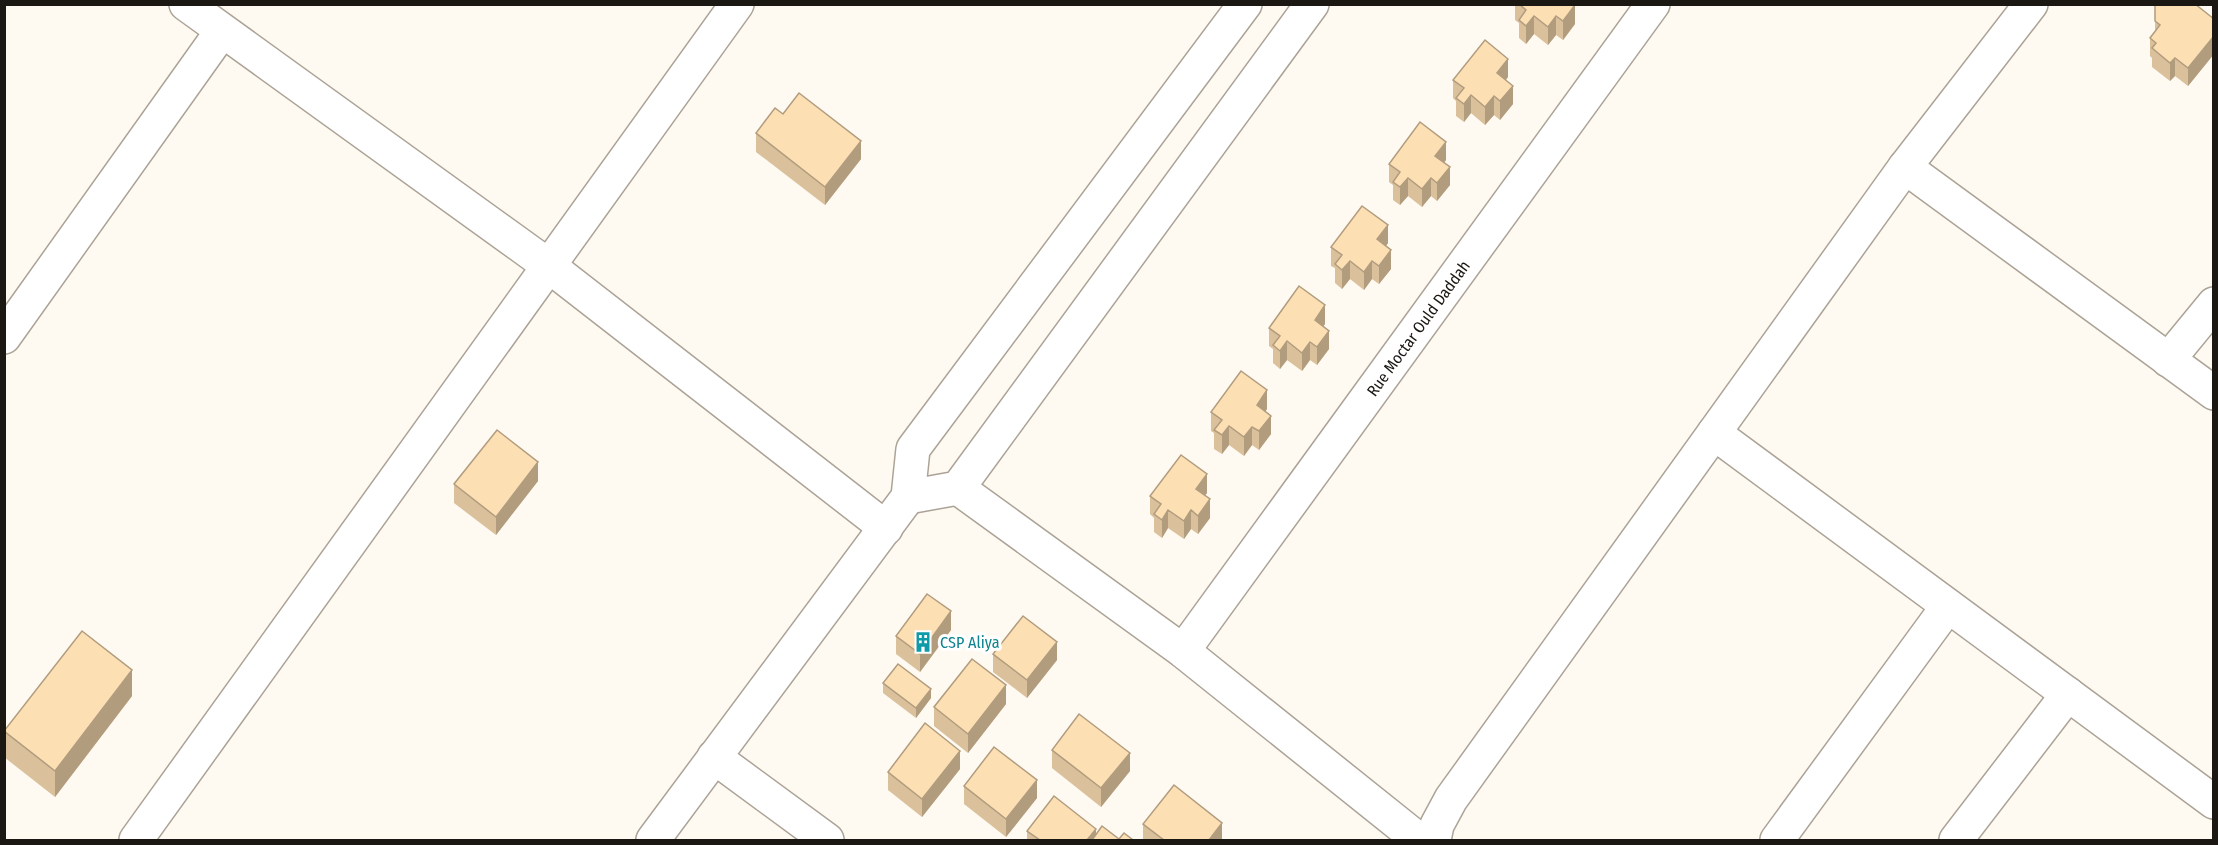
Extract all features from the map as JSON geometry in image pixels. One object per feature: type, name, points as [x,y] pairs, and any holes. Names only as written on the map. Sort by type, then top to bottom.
[{"type":"street","points":[[186,4],[549,266],[886,528]]},
{"type":"street","points":[[136,840],[737,4]]},
{"type":"street","points":[[653,840],[908,497],[913,448],[1245,4]]},
{"type":"street","points":[[908,497],[958,488],[1312,4]]},
{"type":"street","name":"Rue Moctar Ould Daddah","points":[[1183,651],[1653,4]]},
{"type":"street","points":[[1434,840],[1437,825],[1451,799],[1905,166],[2031,4]]},
{"type":"street","points":[[4,337],[222,31]]},
{"type":"street","points":[[1905,166],[2214,393]]},
{"type":"street","points":[[2168,360],[2214,304]]},
{"type":"street","points":[[1714,433],[2214,802]]},
{"type":"street","points":[[958,488],[1183,651],[1419,840]]},
{"type":"street","points":[[1777,840],[1948,606]]},
{"type":"street","points":[[1965,837],[2068,694]]},
{"type":"street","points":[[714,757],[827,840]]},
{"type":"building","points":[[1519,4],[1575,5],[1563,21],[1556,16],[1548,27],[1534,16],[1526,26],[1519,20],[1526,10]]},
{"type":"building","points":[[2155,4],[2195,4],[2214,19],[2214,36],[2188,68],[2175,58],[2170,63],[2152,48],[2156,43],[2150,38],[2160,25],[2155,21]]},
{"type":"building","points":[[1485,40],[1508,59],[1497,73],[1513,86],[1500,101],[1494,96],[1485,107],[1471,95],[1464,104],[1456,98],[1464,88],[1453,80]]},
{"type":"building","points":[[799,93],[861,141],[825,187],[756,133],[775,108],[783,114]]},
{"type":"building","points":[[1420,122],[1446,142],[1435,156],[1450,167],[1437,183],[1431,178],[1422,189],[1408,178],[1400,187],[1393,182],[1400,172],[1389,164]]},
{"type":"building","points":[[1362,206],[1388,225],[1377,239],[1391,250],[1379,266],[1372,261],[1364,272],[1350,261],[1342,270],[1335,264],[1342,255],[1331,247]]},
{"type":"building","points":[[1299,286],[1325,305],[1315,320],[1329,331],[1317,347],[1310,342],[1302,353],[1287,341],[1280,351],[1273,345],[1280,336],[1269,328]]},
{"type":"building","points":[[1241,371],[1267,390],[1257,405],[1271,416],[1259,431],[1252,427],[1244,437],[1229,426],[1222,435],[1214,430],[1222,420],[1211,412]]},
{"type":"building","points":[[497,430],[538,462],[496,517],[454,484]]},
{"type":"building","points":[[1181,455],[1207,474],[1196,489],[1210,499],[1198,516],[1191,510],[1184,521],[1168,510],[1162,520],[1154,514],[1161,504],[1150,496]]},
{"type":"building","points":[[927,594],[951,611],[920,654],[896,636]]},
{"type":"building","points":[[1023,616],[1057,642],[1027,680],[993,654]]},
{"type":"building","points":[[82,631],[132,670],[55,771],[4,731]]},
{"type":"building","points":[[972,659],[1006,685],[968,734],[934,707]]},
{"type":"building","points":[[898,664],[931,689],[916,708],[883,683]]},
{"type":"building","points":[[1079,714],[1130,753],[1101,788],[1052,750]]},
{"type":"building","points":[[925,723],[960,751],[922,799],[888,772]]},
{"type":"building","points":[[994,747],[1037,780],[1006,819],[964,786]]},
{"type":"building","points":[[1174,785],[1222,823],[1209,840],[1164,840],[1143,824]]},
{"type":"building","points":[[1054,796],[1096,829],[1087,840],[1040,840],[1027,831]]},
{"type":"building","points":[[1102,826],[1119,839],[1124,833],[1133,840],[1092,840]]},
{"type":"place","name":"CSP Aliya","points":[[923,642]]}]
